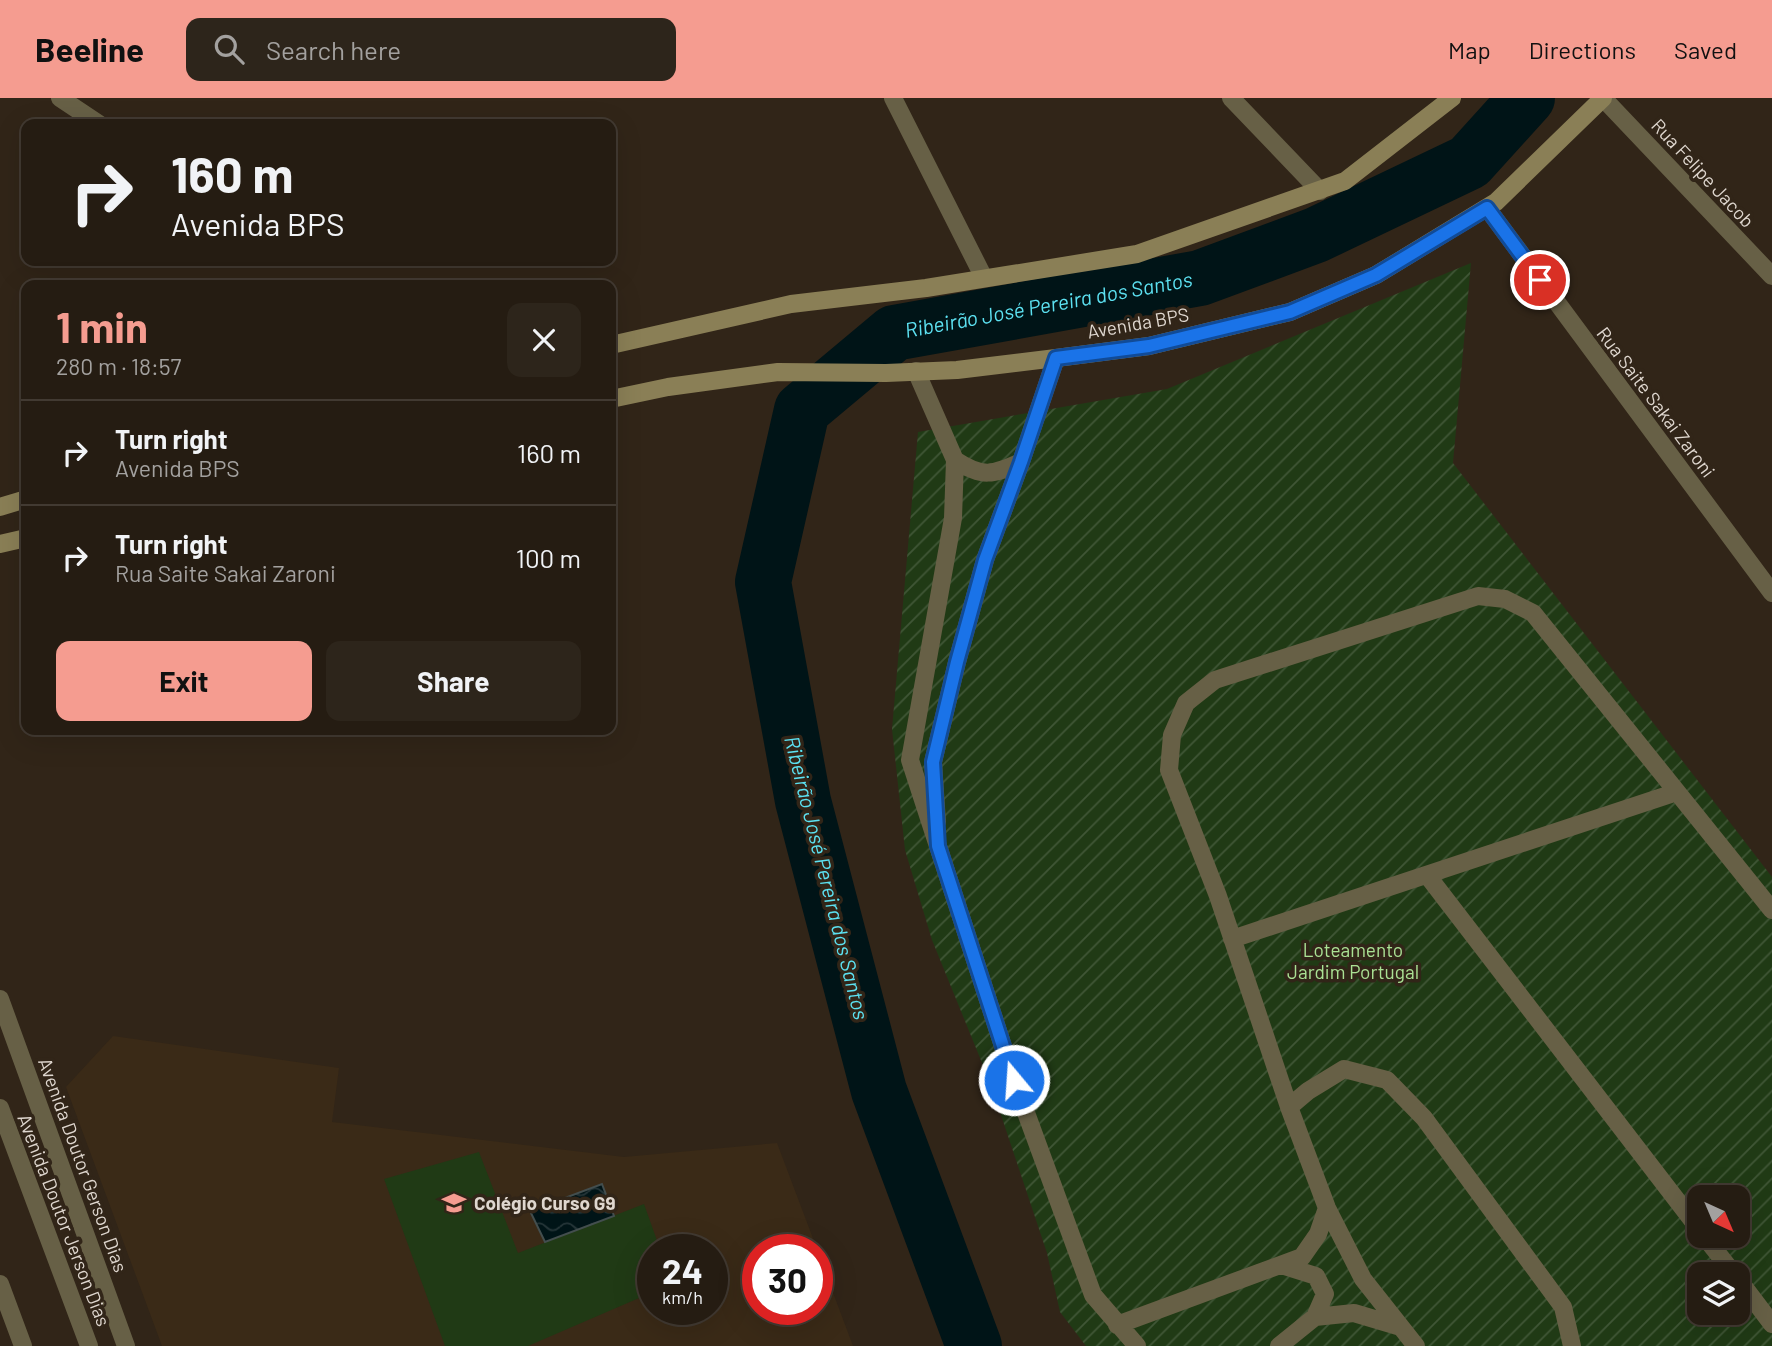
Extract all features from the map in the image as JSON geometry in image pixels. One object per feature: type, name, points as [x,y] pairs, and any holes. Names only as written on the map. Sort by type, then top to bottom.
[{"type":"main road","points":[[616,344],[791,304],[926,288],[1137,254],[1345,181],[1452,98]]},
{"type":"main road","name":"Avenida BPS","points":[[616,398],[668,387],[778,372],[886,373],[957,370],[1056,358],[1149,346],[1290,312],[1376,275],[1496,202],[1603,98]]},
{"type":"main road","points":[[0,507],[21,501]]},
{"type":"main road","points":[[0,544],[21,539]]},
{"type":"street","points":[[60,98],[92,119]]},
{"type":"street","points":[[893,98],[984,278]]},
{"type":"street","points":[[1231,98],[1320,191]]},
{"type":"street","name":"Rua Felipe Jacob","points":[[1603,98],[1772,276]]},
{"type":"street","name":"Rua Saite Sakai Zaroni","points":[[1487,208],[1772,593]]},
{"type":"street","points":[[938,846],[933,762],[957,662],[985,560],[1056,358]]},
{"type":"street","points":[[916,371],[955,460],[953,518],[910,760],[1014,1080],[1093,1296],[1138,1346]]},
{"type":"street","points":[[955,460],[970,470],[985,474],[999,472],[1021,462]]},
{"type":"street","points":[[1416,1346],[1363,1279],[1327,1208],[1289,1107],[1232,939],[1169,770],[1172,735],[1186,703],[1215,680],[1478,596],[1505,599],[1533,613],[1772,909]]},
{"type":"street","points":[[1232,939],[1677,792]]},
{"type":"street","points":[[1427,875],[1687,1213]]},
{"type":"street","name":"Avenida Doutor Gerson Dias","points":[[0,999],[126,1346]]},
{"type":"street","points":[[1289,1107],[1308,1091],[1344,1069],[1388,1080],[1424,1118],[1563,1307],[1572,1346]]},
{"type":"street","name":"Avenida Doutor Jerson Dias","points":[[0,1108],[89,1346]]},
{"type":"street","points":[[1118,1325],[1302,1257],[1318,1234],[1327,1208]]},
{"type":"street","points":[[1713,1248],[1725,1262]]},
{"type":"street","points":[[1279,1346],[1315,1317],[1325,1294],[1316,1276],[1281,1265]]},
{"type":"street","points":[[0,1284],[23,1346]]},
{"type":"street","points":[[1750,1295],[1772,1324]]},
{"type":"street","points":[[1315,1317],[1354,1313],[1401,1327]]},
{"type":"shaded area","name":"Colégio Curso G9","points":[[113,1036],[339,1068],[332,1122],[624,1157],[777,1143],[811,1234],[742,1234],[742,1325],[833,1325],[833,1293],[853,1346],[162,1346],[66,1087]]},
{"type":"green space","name":"Loteamento Jardim Portugal","points":[[1471,263],[1453,463],[1772,877],[1772,1346],[1086,1346],[1060,1312],[1047,1253],[991,1085],[932,940],[905,850],[892,729],[918,432],[1167,389]]},
{"type":"green space","points":[[479,1152],[518,1253],[644,1204],[655,1234],[637,1234],[637,1299],[528,1346],[445,1346],[384,1179]]},
{"type":"water","points":[[602,1184],[614,1216],[545,1242],[530,1211]]},
{"type":"waterway","name":"Ribeirão José Pereira dos Santos","points":[[974,1346],[879,1091],[803,801],[763,582],[802,410],[894,333],[1200,278],[1316,235],[1469,162],[1527,98]]},
{"type":"place","name":"Colégio Curso G9","points":[[454,1203]]},
{"type":"route","points":[[1014,1080],[938,846],[933,762],[985,560],[1056,358],[1149,346],[1290,312],[1376,275],[1487,208],[1540,280]]}]
